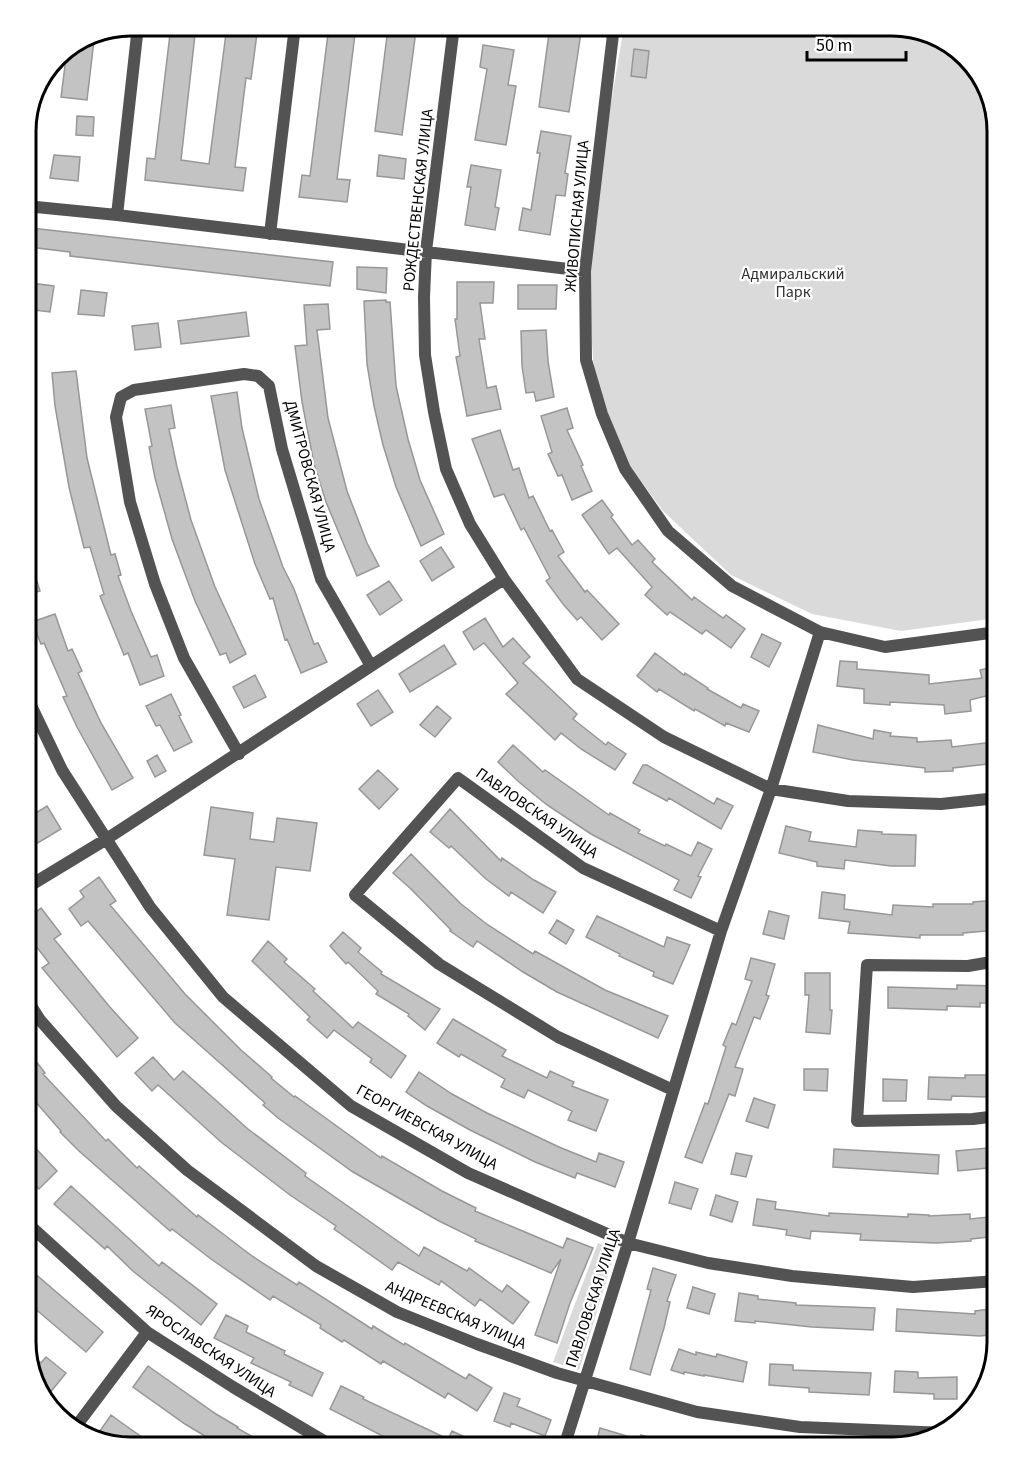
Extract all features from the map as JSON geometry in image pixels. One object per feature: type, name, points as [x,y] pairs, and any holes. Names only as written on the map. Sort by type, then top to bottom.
[{"type":"street","points":[[117,215],[137,36]]},
{"type":"street","points":[[270,234],[294,36]]},
{"type":"street","name":"РОЖДЕСТВЕНСКАЯ УЛИЦА","points":[[453,36],[426,252],[425,355],[446,469],[470,524],[504,579],[577,678],[664,737],[771,789],[848,801],[941,804],[987,799]]},
{"type":"street","name":"ЖИВОПИСНАЯ УЛИЦА","points":[[613,36],[585,271],[586,360],[602,414],[625,469],[668,531],[732,586],[820,632],[885,646],[987,633]]},
{"type":"street","points":[[36,207],[585,271]]},
{"type":"street","name":"ДМИТРОВСКАЯ УЛИЦА","points":[[239,754],[184,658],[156,584],[130,502],[116,417],[121,397],[134,390],[244,374],[258,376],[269,386],[282,449],[321,579],[371,666]]},
{"type":"street","points":[[36,882],[239,754],[504,579]]},
{"type":"street","name":"ПАВЛОВСКАЯ УЛИЦА","points":[[567,1437],[628,1243],[721,931],[771,789],[820,632]]},
{"type":"street","name":"ГЕОРГИЕВСКАЯ УЛИЦА","points":[[36,716],[62,771],[105,840],[150,907],[223,998],[351,1106],[468,1173],[628,1243],[708,1263],[792,1276],[913,1287],[987,1282]]},
{"type":"street","name":"ПАВЛОВСКАЯ УЛИЦА","points":[[673,1089],[558,1037],[439,964],[355,895],[458,778],[583,868],[721,931]]},
{"type":"street","points":[[987,963],[968,966],[867,965],[857,1121],[987,1117]]},
{"type":"street","name":"АНДРЕЕВСКАЯ УЛИЦА","points":[[36,1014],[116,1106],[187,1170],[316,1266],[397,1312],[557,1373],[697,1412],[800,1427],[922,1432]]},
{"type":"street","name":"ЯРОСЛАВСКАЯ УЛИЦА","points":[[36,1231],[147,1332],[317,1437]]},
{"type":"street","points":[[80,1421],[147,1332]]},
{"type":"green space","name":"Адмиральский Парк","points":[[622,36],[898,36],[934,46],[945,52],[963,68],[980,95],[984,106],[987,131],[987,619],[901,631],[812,614],[731,575],[663,511],[624,458],[594,373],[588,279],[609,115]]},
{"type":"green space","points":[[598,1243],[616,1249],[579,1370],[553,1362]]},
{"type":"building","points":[[170,36],[195,36],[181,160],[209,164],[226,36],[257,36],[251,79],[246,78],[235,167],[246,168],[243,191],[145,180],[147,158],[155,159]]},
{"type":"building","points":[[328,36],[355,36],[337,179],[350,180],[347,202],[299,197],[302,175],[310,176]]},
{"type":"building","points":[[387,36],[415,36],[402,135],[375,131]]},
{"type":"building","points":[[549,36],[580,36],[569,112],[539,107]]},
{"type":"building","points":[[94,44],[87,100],[61,97],[65,63],[78,52]]},
{"type":"building","points":[[483,45],[514,50],[508,85],[516,86],[506,145],[475,140],[487,69],[480,67]]},
{"type":"building","points":[[634,49],[649,51],[646,78],[631,76]]},
{"type":"building","points":[[77,116],[94,117],[93,136],[76,135]]},
{"type":"building","points":[[541,131],[571,136],[565,173],[568,174],[565,196],[556,195],[550,235],[519,230],[523,208],[531,210]]},
{"type":"building","points":[[54,155],[80,157],[78,181],[50,178]]},
{"type":"building","points":[[379,155],[406,159],[404,179],[377,176]]},
{"type":"building","points":[[471,165],[501,170],[495,207],[499,208],[495,230],[465,225],[471,187],[467,187]]},
{"type":"building","points":[[36,229],[333,262],[330,286],[70,256],[70,252],[36,248]]},
{"type":"building","points":[[357,267],[387,268],[386,293],[357,289]]},
{"type":"building","points":[[457,282],[494,282],[493,303],[480,303],[485,339],[479,339],[487,388],[496,386],[501,409],[467,416],[456,357],[460,356],[455,319],[457,319]]},
{"type":"building","points":[[36,284],[54,286],[50,312],[36,310]]},
{"type":"building","points":[[518,285],[557,285],[556,309],[518,309]]},
{"type":"building","points":[[81,290],[107,293],[104,316],[78,314]]},
{"type":"building","points":[[386,300],[390,302],[396,386],[408,439],[420,480],[444,534],[421,546],[396,487],[383,445],[367,364],[364,301]]},
{"type":"building","points":[[328,304],[330,329],[317,330],[328,418],[347,491],[367,543],[379,566],[357,576],[326,502],[314,464],[302,402],[295,346],[307,345],[304,305]]},
{"type":"building","points":[[246,312],[249,336],[181,344],[178,321]]},
{"type":"building","points":[[158,323],[161,347],[135,350],[132,326]]},
{"type":"building","points":[[546,330],[554,397],[536,401],[534,392],[526,393],[522,366],[521,331]]},
{"type":"building","points":[[76,371],[87,458],[111,555],[115,554],[121,575],[118,576],[151,657],[157,655],[164,676],[140,685],[128,653],[124,655],[100,596],[104,594],[90,547],[84,548],[69,487],[55,406],[52,373]]},
{"type":"building","points":[[237,392],[242,428],[259,499],[314,644],[318,643],[327,662],[301,673],[287,639],[285,640],[273,598],[270,599],[255,564],[225,470],[211,396]]},
{"type":"building","points":[[171,405],[175,428],[169,429],[191,520],[215,587],[246,654],[230,663],[226,653],[220,655],[195,601],[172,539],[155,478],[145,409]]},
{"type":"building","points":[[567,408],[573,428],[567,430],[592,491],[572,500],[562,475],[558,476],[548,454],[552,452],[541,416]]},
{"type":"building","points":[[500,430],[513,470],[519,468],[529,498],[533,496],[550,531],[552,530],[564,552],[558,556],[585,592],[587,590],[619,624],[602,640],[581,617],[577,620],[546,581],[550,578],[524,528],[521,530],[504,494],[494,497],[472,439]]},
{"type":"building","points":[[602,500],[613,515],[611,517],[632,545],[638,540],[655,559],[652,562],[692,600],[694,597],[723,618],[726,615],[745,629],[731,648],[706,630],[702,634],[670,612],[667,615],[645,595],[652,587],[617,548],[609,554],[582,515]]},
{"type":"building","points":[[441,547],[454,567],[432,581],[420,561]]},
{"type":"building","points":[[36,578],[40,591],[36,592]]},
{"type":"building","points":[[389,581],[402,600],[380,615],[367,595]]},
{"type":"building","points":[[55,614],[68,651],[72,649],[82,671],[78,673],[101,723],[133,778],[112,790],[63,697],[67,696],[44,643],[41,644],[36,632],[36,621]]},
{"type":"building","points":[[485,618],[503,647],[513,638],[530,657],[523,663],[577,714],[573,719],[606,745],[608,742],[626,754],[615,770],[581,749],[561,733],[555,740],[506,694],[518,683],[484,643],[474,650],[463,632]]},
{"type":"building","points":[[762,634],[781,643],[769,667],[751,657]]},
{"type":"building","points":[[444,645],[456,664],[410,692],[399,674]]},
{"type":"building","points":[[655,653],[684,675],[685,673],[707,689],[741,708],[743,704],[759,711],[749,732],[726,723],[725,726],[695,709],[694,711],[659,689],[657,692],[637,676]]},
{"type":"building","points":[[840,661],[857,662],[857,669],[929,675],[929,684],[982,678],[980,670],[987,668],[987,696],[970,700],[971,711],[945,714],[944,705],[864,703],[864,689],[837,686]]},
{"type":"building","points":[[255,675],[266,697],[244,708],[233,687]]},
{"type":"building","points":[[378,690],[393,712],[371,726],[357,704]]},
{"type":"building","points":[[171,694],[192,742],[174,751],[160,725],[156,726],[146,706]]},
{"type":"building","points":[[437,706],[451,718],[435,737],[420,725]]},
{"type":"building","points":[[818,725],[873,739],[874,730],[891,733],[890,736],[917,738],[917,742],[951,740],[952,747],[987,743],[987,764],[953,768],[953,771],[925,772],[925,768],[853,760],[813,752]]},
{"type":"building","points":[[513,745],[543,772],[545,770],[609,815],[610,813],[640,830],[638,833],[691,856],[698,842],[712,849],[698,876],[701,877],[691,898],[674,890],[679,880],[591,834],[547,805],[519,782],[498,762]]},
{"type":"building","points":[[157,755],[166,771],[155,777],[147,761]]},
{"type":"building","points":[[643,765],[647,765],[714,804],[717,798],[733,806],[721,829],[669,798],[667,801],[633,783]]},
{"type":"building","points":[[378,770],[398,789],[379,809],[359,789]]},
{"type":"building","points":[[47,806],[61,829],[36,844],[36,813]]},
{"type":"building","points":[[211,807],[253,813],[250,839],[274,842],[277,818],[317,823],[310,871],[276,867],[269,920],[227,915],[235,859],[204,855]]},
{"type":"building","points":[[450,809],[501,861],[502,858],[556,892],[543,913],[511,892],[509,896],[486,879],[451,846],[449,848],[430,832]]},
{"type":"building","points":[[786,826],[811,832],[809,841],[856,847],[858,830],[882,832],[882,834],[916,835],[915,866],[891,866],[845,860],[844,869],[817,866],[817,862],[779,853]]},
{"type":"building","points":[[411,854],[461,904],[488,925],[533,954],[535,951],[605,990],[668,1016],[658,1038],[557,992],[477,941],[473,947],[450,931],[393,873]]},
{"type":"building","points":[[99,877],[116,901],[110,905],[185,994],[241,1050],[294,1097],[381,1158],[382,1156],[476,1208],[475,1211],[563,1248],[567,1238],[593,1248],[570,1303],[557,1343],[535,1335],[561,1259],[551,1273],[475,1241],[476,1239],[439,1221],[353,1172],[278,1118],[263,1105],[265,1103],[175,1023],[88,921],[81,926],[69,909],[84,897],[80,891]]},
{"type":"building","points":[[822,892],[845,895],[844,909],[892,915],[893,905],[933,907],[933,904],[973,904],[973,902],[987,901],[987,931],[963,933],[963,935],[920,935],[920,938],[848,933],[850,922],[819,918]]},
{"type":"building","points":[[41,908],[61,934],[54,939],[138,1038],[117,1057],[42,968],[49,963],[36,946],[36,912]]},
{"type":"building","points":[[769,911],[789,916],[784,939],[763,934]]},
{"type":"building","points":[[597,916],[664,947],[667,937],[690,945],[673,984],[653,976],[654,972],[586,937]]},
{"type":"building","points":[[557,920],[574,930],[566,944],[549,933]]},
{"type":"building","points":[[343,932],[361,948],[358,952],[382,972],[381,974],[440,1009],[425,1030],[408,1016],[409,1014],[376,994],[378,991],[348,962],[346,964],[330,946]]},
{"type":"building","points":[[268,941],[287,959],[284,962],[315,989],[313,991],[353,1028],[358,1022],[406,1056],[391,1078],[370,1062],[372,1059],[334,1030],[327,1038],[307,1020],[310,1017],[252,961]]},
{"type":"building","points":[[751,958],[775,964],[766,995],[769,996],[760,1019],[754,1017],[735,1067],[743,1069],[735,1096],[729,1094],[702,1163],[685,1157],[705,1103],[708,1104],[726,1047],[723,1045],[732,1023],[736,1025],[752,981],[745,979]]},
{"type":"building","points":[[805,973],[830,973],[830,1010],[832,1010],[830,1034],[806,1032],[809,995],[805,995]]},
{"type":"building","points":[[957,985],[987,986],[987,1003],[980,1003],[980,1007],[947,1006],[947,1010],[888,1008],[888,987],[957,989]]},
{"type":"building","points":[[453,1019],[506,1050],[502,1056],[547,1078],[550,1071],[574,1082],[572,1086],[608,1100],[596,1131],[568,1120],[572,1111],[528,1090],[524,1098],[501,1087],[505,1079],[461,1054],[459,1057],[437,1043]]},
{"type":"building","points":[[153,1057],[174,1080],[183,1071],[248,1129],[306,1173],[305,1176],[419,1256],[424,1247],[467,1271],[469,1268],[502,1292],[507,1285],[529,1302],[513,1324],[480,1299],[475,1306],[441,1281],[439,1285],[398,1262],[392,1270],[334,1229],[336,1226],[290,1195],[221,1142],[158,1085],[152,1091],[135,1073]]},
{"type":"building","points":[[36,1061],[45,1073],[43,1074],[106,1141],[108,1139],[137,1168],[139,1166],[197,1217],[198,1215],[252,1256],[297,1285],[299,1282],[372,1329],[373,1326],[466,1379],[469,1374],[492,1388],[477,1411],[448,1393],[445,1398],[383,1361],[381,1364],[344,1340],[342,1342],[320,1328],[321,1325],[273,1296],[270,1300],[172,1229],[170,1231],[79,1151],[36,1102]]},
{"type":"building","points":[[804,1069],[828,1069],[827,1091],[804,1090]]},
{"type":"building","points":[[419,1072],[452,1094],[487,1113],[559,1147],[596,1162],[599,1153],[624,1162],[615,1187],[577,1173],[575,1178],[535,1162],[427,1106],[406,1092]]},
{"type":"building","points":[[965,1075],[987,1075],[987,1097],[952,1096],[951,1100],[928,1099],[929,1077],[965,1078]]},
{"type":"building","points":[[883,1079],[907,1080],[906,1101],[883,1101]]},
{"type":"building","points":[[754,1098],[775,1105],[768,1128],[746,1121]]},
{"type":"building","points":[[987,1148],[987,1168],[958,1171],[956,1151]]},
{"type":"building","points":[[36,1149],[57,1171],[39,1189],[36,1186]]},
{"type":"building","points":[[834,1149],[939,1155],[938,1174],[833,1167]]},
{"type":"building","points":[[736,1153],[752,1156],[746,1177],[731,1174]]},
{"type":"building","points":[[675,1182],[698,1189],[691,1209],[669,1203]]},
{"type":"building","points":[[71,1186],[159,1266],[162,1262],[217,1304],[201,1325],[134,1272],[107,1246],[105,1249],[54,1204]]},
{"type":"building","points":[[716,1195],[738,1202],[732,1222],[710,1215]]},
{"type":"building","points":[[757,1199],[776,1202],[775,1209],[829,1216],[829,1213],[908,1217],[908,1214],[929,1216],[970,1214],[970,1219],[987,1217],[987,1237],[971,1239],[971,1241],[936,1243],[860,1240],[861,1234],[811,1231],[810,1239],[786,1235],[787,1230],[753,1225]]},
{"type":"building","points":[[653,1268],[676,1275],[667,1301],[670,1302],[650,1375],[630,1369],[651,1290],[647,1289]]},
{"type":"building","points":[[36,1275],[103,1332],[86,1352],[36,1310]]},
{"type":"building","points":[[693,1287],[715,1294],[709,1314],[687,1308]]},
{"type":"building","points":[[739,1293],[758,1296],[758,1299],[796,1303],[796,1305],[875,1308],[873,1330],[735,1321]]},
{"type":"building","points":[[897,1309],[975,1314],[975,1311],[987,1309],[987,1335],[896,1331]]},
{"type":"building","points":[[226,1315],[248,1326],[246,1332],[323,1373],[312,1396],[289,1385],[291,1382],[251,1363],[254,1358],[214,1338]]},
{"type":"building","points":[[679,1349],[696,1355],[696,1352],[716,1357],[717,1354],[747,1362],[743,1382],[684,1372],[684,1374],[671,1370]]},
{"type":"building","points":[[46,1357],[66,1373],[51,1392],[43,1378],[38,1360],[41,1363]]},
{"type":"building","points":[[770,1364],[793,1365],[793,1370],[871,1373],[869,1395],[809,1392],[809,1388],[769,1385]]},
{"type":"building","points":[[148,1366],[253,1437],[206,1437],[133,1387]]},
{"type":"building","points":[[895,1371],[918,1372],[918,1378],[957,1377],[957,1399],[934,1399],[934,1394],[894,1392]]},
{"type":"building","points":[[341,1386],[364,1397],[363,1399],[444,1437],[385,1437],[330,1409]]},
{"type":"building","points":[[504,1393],[520,1399],[517,1406],[551,1420],[545,1436],[511,1423],[510,1427],[494,1421]]},
{"type":"building","points":[[111,1415],[142,1437],[125,1437],[100,1431]]},
{"type":"building","points":[[600,1428],[630,1437],[598,1437]]},
{"type":"building","points":[[452,1431],[465,1437],[449,1437]]}]
